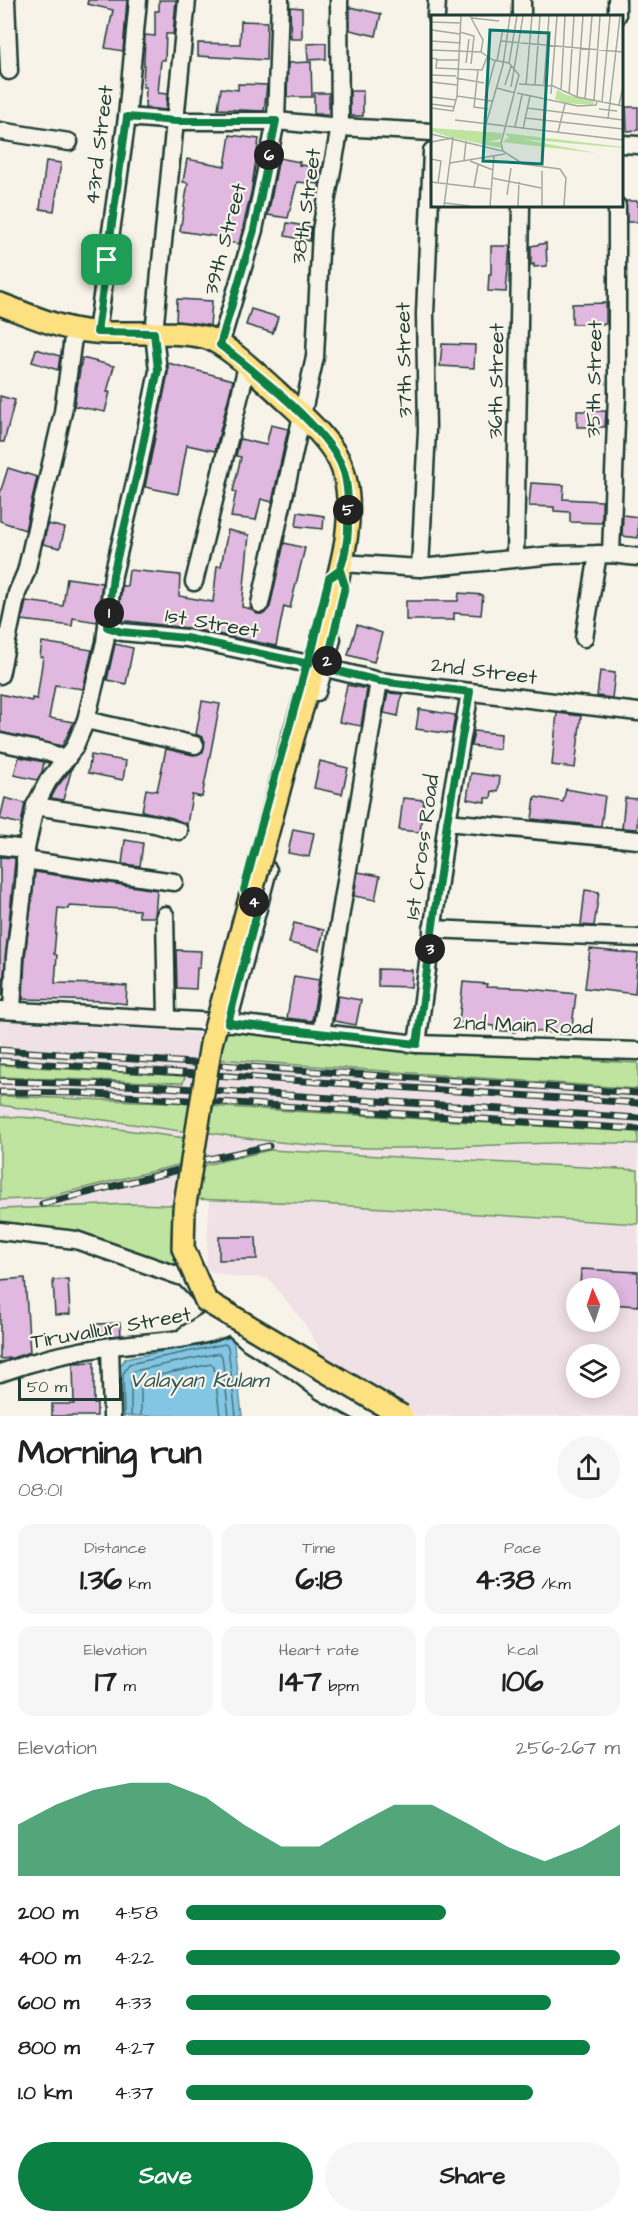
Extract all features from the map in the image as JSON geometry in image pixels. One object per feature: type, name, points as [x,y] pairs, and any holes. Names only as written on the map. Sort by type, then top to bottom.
[{"type":"main road","points":[[0,304],[74,330],[188,334],[207,338],[247,366],[303,416],[334,453],[343,469],[348,504],[348,534],[314,670],[294,734],[211,1044],[184,1210],[183,1248],[206,1301],[402,1416]]},
{"type":"street","points":[[6,0],[9,71]]},
{"type":"street","name":"43rd Street","points":[[97,332],[127,117],[138,0]]},
{"type":"street","points":[[6,1010],[15,956],[25,855],[35,806],[48,781],[67,759],[86,720],[107,627],[113,575],[158,370],[154,333],[187,0]]},
{"type":"street","name":"39th Street","points":[[220,345],[254,230],[276,121],[280,0]]},
{"type":"street","name":"38th Street","points":[[260,604],[315,357],[321,230],[340,127],[339,0]]},
{"type":"street","points":[[127,117],[176,121],[276,121],[431,132]]},
{"type":"street","points":[[0,131],[69,142]]},
{"type":"street","points":[[623,144],[638,145]]},
{"type":"street","name":"37th Street","points":[[420,568],[427,430],[425,314],[431,174]]},
{"type":"street","name":"36th Street","points":[[515,557],[521,207]]},
{"type":"street","name":"35th Street","points":[[584,638],[604,554],[617,395],[617,207]]},
{"type":"street","points":[[0,675],[17,593],[26,572],[63,412],[74,330]]},
{"type":"street","points":[[194,582],[247,366]]},
{"type":"street","points":[[259,905],[248,897],[244,890],[287,730],[309,664],[329,578],[340,571],[420,568],[515,557],[604,554],[638,557]]},
{"type":"street","points":[[228,1023],[299,743],[326,668],[345,586],[340,571]]},
{"type":"street","name":"1st Street","points":[[107,627],[122,632],[186,638],[309,664]]},
{"type":"street","name":"2nd Street","points":[[326,668],[379,681],[638,711]]},
{"type":"street","points":[[321,1033],[379,681]]},
{"type":"street","name":"1st Cross Road","points":[[417,1044],[447,822],[470,692]]},
{"type":"street","points":[[86,720],[195,745]]},
{"type":"street","points":[[0,742],[67,759]]},
{"type":"street","points":[[35,806],[154,824],[179,831]]},
{"type":"street","points":[[447,822],[638,840]]},
{"type":"street","points":[[0,846],[25,855],[174,882]]},
{"type":"street","points":[[165,915],[167,1018]]},
{"type":"street","points":[[432,929],[638,938]]},
{"type":"street","name":"2nd Main Road","points":[[6,1010],[228,1023],[417,1044],[638,1051]]},
{"type":"street","points":[[0,1232],[76,1240],[185,1278],[224,1320],[249,1342],[292,1369],[321,1391],[367,1416]]},
{"type":"street","name":"Tiruvallur Street","points":[[0,1373],[62,1355],[210,1334],[224,1320]]},
{"type":"street","points":[[110,1347],[112,1416]]},
{"type":"shaded area","points":[[0,1021],[638,1059],[638,1416],[405,1416],[324,1357],[303,1321],[268,1278],[235,1277],[206,1270],[210,1189],[216,1158],[187,1156],[178,1252],[0,1228]]},
{"type":"green space","points":[[221,1028],[418,1051],[638,1063],[638,1089],[217,1059]]},
{"type":"green space","points":[[0,1065],[185,1076],[183,1083],[0,1077]]},
{"type":"green space","points":[[0,1096],[191,1103],[187,1132],[0,1105]]},
{"type":"green space","points":[[208,1106],[638,1132],[638,1144],[547,1143],[372,1148],[300,1144],[204,1132]]},
{"type":"green space","points":[[0,1116],[35,1118],[185,1138],[182,1164],[43,1198],[0,1200]]},
{"type":"green space","points":[[270,1150],[638,1170],[638,1224],[304,1203],[190,1199],[196,1167]]},
{"type":"green space","points":[[129,1204],[173,1205],[171,1241],[182,1270],[0,1229],[0,1209]]},
{"type":"water","name":"Valayan Kulam","points":[[233,1337],[242,1416],[118,1416],[117,1371],[125,1359]]},
{"type":"building","points":[[88,0],[127,0],[123,51],[105,48],[113,10],[87,4]]},
{"type":"building","points":[[159,0],[176,0],[173,34],[166,34],[165,60],[161,60],[158,93],[167,94],[166,110],[145,108],[146,87],[143,87],[145,35],[155,36],[155,11],[159,11]]},
{"type":"building","points":[[290,7],[302,8],[302,39],[291,39]]},
{"type":"building","points":[[350,7],[381,14],[376,36],[350,30]]},
{"type":"building","points":[[241,21],[267,22],[266,60],[198,56],[198,43],[240,44]]},
{"type":"building","points":[[326,43],[326,59],[308,60],[307,44]]},
{"type":"building","points":[[311,62],[312,97],[287,97],[288,63]]},
{"type":"building","points":[[238,84],[267,85],[264,111],[218,109],[221,88],[238,90]]},
{"type":"building","points":[[350,91],[363,91],[363,116],[350,116]]},
{"type":"building","points":[[314,93],[329,93],[329,114],[314,114]]},
{"type":"building","points":[[626,107],[638,107],[638,130],[627,131]]},
{"type":"building","points":[[230,135],[259,139],[251,193],[239,244],[219,241],[220,237],[180,231],[188,183],[183,182],[187,159],[225,166]]},
{"type":"building","points":[[279,158],[300,162],[299,165],[322,167],[319,184],[297,182],[288,218],[268,215]]},
{"type":"building","points":[[46,161],[61,163],[54,211],[40,209]]},
{"type":"building","points":[[626,201],[638,201],[638,222],[627,222]]},
{"type":"building","points":[[287,223],[311,227],[310,241],[285,236]]},
{"type":"building","points":[[546,243],[547,266],[534,267],[534,264],[531,265],[531,246]]},
{"type":"building","points":[[491,246],[510,246],[506,292],[488,291],[489,274],[491,274]]},
{"type":"building","points":[[177,299],[212,301],[210,326],[176,321]]},
{"type":"building","points":[[606,303],[606,324],[572,324],[572,304]]},
{"type":"building","points":[[251,309],[278,317],[273,333],[246,325]]},
{"type":"building","points":[[442,344],[475,345],[474,368],[440,366]]},
{"type":"building","points":[[36,349],[60,356],[58,370],[32,362]]},
{"type":"building","points":[[82,358],[114,366],[107,392],[110,392],[105,412],[74,406]]},
{"type":"building","points":[[168,363],[233,380],[215,451],[187,445],[178,494],[145,487],[168,373]]},
{"type":"building","points":[[0,396],[15,400],[4,442],[0,442]]},
{"type":"building","points":[[577,411],[606,411],[605,427],[577,427]]},
{"type":"building","points":[[271,425],[288,429],[272,502],[261,499],[256,520],[231,517],[236,492],[233,491],[241,457],[236,456],[240,439],[266,445]]},
{"type":"building","points":[[8,468],[37,477],[25,530],[0,521],[0,493]]},
{"type":"building","points":[[531,483],[564,485],[563,499],[602,501],[602,523],[570,522],[570,512],[554,511],[554,507],[529,506]]},
{"type":"building","points":[[298,512],[324,516],[323,529],[296,526]]},
{"type":"building","points":[[623,515],[638,517],[638,538],[622,536]]},
{"type":"building","points":[[48,524],[65,528],[60,548],[43,544]]},
{"type":"building","points":[[228,530],[249,535],[242,607],[251,609],[257,614],[264,614],[270,607],[284,543],[305,548],[290,608],[284,606],[276,646],[188,628],[118,620],[122,586],[127,586],[129,570],[180,575],[179,596],[213,602],[217,566],[221,566]]},
{"type":"building","points":[[67,578],[102,583],[97,622],[73,618],[72,626],[22,620],[26,601],[63,606]]},
{"type":"building","points":[[459,593],[483,595],[481,615],[454,613],[454,620],[406,620],[406,601],[458,601]]},
{"type":"building","points":[[357,625],[382,633],[374,662],[348,655]]},
{"type":"building","points":[[42,642],[92,650],[83,689],[55,685],[49,718],[74,722],[62,746],[0,732],[0,694],[32,701],[32,698],[37,699],[43,657],[40,657]]},
{"type":"building","points":[[115,644],[133,648],[126,684],[107,680]]},
{"type":"building","points":[[600,671],[615,673],[612,698],[597,696]]},
{"type":"building","points":[[347,685],[367,689],[361,726],[339,722]]},
{"type":"building","points":[[388,693],[402,694],[398,716],[384,713]]},
{"type":"building","points":[[202,701],[220,704],[202,797],[192,795],[187,825],[173,818],[142,811],[146,789],[157,791],[166,749],[193,755],[203,752],[205,741],[196,734]]},
{"type":"building","points":[[419,709],[455,715],[452,734],[416,729]]},
{"type":"building","points":[[557,713],[581,716],[575,768],[552,765]]},
{"type":"building","points":[[474,731],[501,734],[500,749],[471,746]]},
{"type":"building","points":[[91,755],[126,761],[123,780],[88,773]]},
{"type":"building","points":[[19,757],[44,762],[37,780],[14,775]]},
{"type":"building","points":[[320,761],[348,768],[342,794],[314,788]]},
{"type":"building","points":[[72,768],[63,800],[51,798],[57,787]]},
{"type":"building","points":[[471,773],[500,777],[498,792],[492,791],[491,798],[485,798],[485,802],[467,799]]},
{"type":"building","points":[[566,789],[605,796],[601,826],[532,819],[535,797],[563,802]]},
{"type":"building","points":[[5,798],[25,803],[21,824],[0,819]]},
{"type":"building","points":[[403,798],[424,800],[420,832],[399,830]]},
{"type":"building","points":[[625,798],[638,799],[637,829],[622,828]]},
{"type":"building","points":[[293,829],[314,833],[309,857],[288,853]]},
{"type":"building","points":[[125,840],[143,843],[140,866],[122,864]]},
{"type":"building","points":[[0,857],[15,858],[2,995],[0,995]]},
{"type":"building","points":[[35,872],[157,890],[155,917],[139,917],[139,910],[69,906],[68,909],[58,908],[54,954],[57,955],[55,983],[127,986],[126,1004],[106,1001],[23,999],[25,957]]},
{"type":"building","points":[[358,872],[380,876],[375,900],[354,896]]},
{"type":"building","points":[[585,890],[599,892],[594,926],[581,925]]},
{"type":"building","points":[[294,923],[324,930],[319,950],[289,943]]},
{"type":"building","points":[[590,949],[638,954],[635,994],[585,988]]},
{"type":"building","points":[[176,950],[201,951],[196,989],[177,988]]},
{"type":"building","points":[[378,969],[412,970],[411,987],[378,986]]},
{"type":"building","points":[[294,976],[319,980],[312,1021],[287,1018]]},
{"type":"building","points":[[463,982],[487,984],[486,987],[576,994],[571,1035],[515,1029],[515,1032],[494,1030],[494,1026],[459,1022]]},
{"type":"building","points":[[338,996],[361,1000],[356,1025],[334,1021]]},
{"type":"building","points":[[219,1237],[256,1237],[257,1259],[219,1260]]},
{"type":"building","points":[[581,1269],[638,1272],[638,1306],[620,1305],[620,1278],[581,1278]]},
{"type":"building","points":[[25,1278],[30,1352],[0,1359],[0,1280]]},
{"type":"building","points":[[68,1279],[70,1314],[55,1315],[53,1280]]},
{"type":"building","points":[[120,1323],[121,1335],[96,1338],[96,1324]]},
{"type":"building","points":[[94,1362],[94,1404],[97,1404],[97,1416],[52,1416],[52,1404],[74,1404],[73,1363]]},
{"type":"railway","points":[[0,1050],[638,1093]]},
{"type":"railway","points":[[0,1061],[638,1103]]},
{"type":"railway","points":[[0,1081],[149,1086],[638,1118]]},
{"type":"railway","points":[[0,1092],[79,1093],[638,1129]]},
{"type":"railway","points":[[42,1204],[178,1170],[204,1160],[269,1146]]},
{"type":"route","points":[[107,260],[97,332],[154,333],[158,370],[113,575],[107,627],[122,632],[186,638],[309,664],[329,578],[340,570],[345,586],[326,668],[379,681],[470,692],[447,822],[417,1044],[228,1023],[259,905],[248,897],[244,890],[287,730],[309,664],[329,578],[340,570],[348,534],[348,504],[343,469],[334,453],[303,416],[220,345],[254,230],[276,121],[176,121],[127,117],[107,260]]}]
